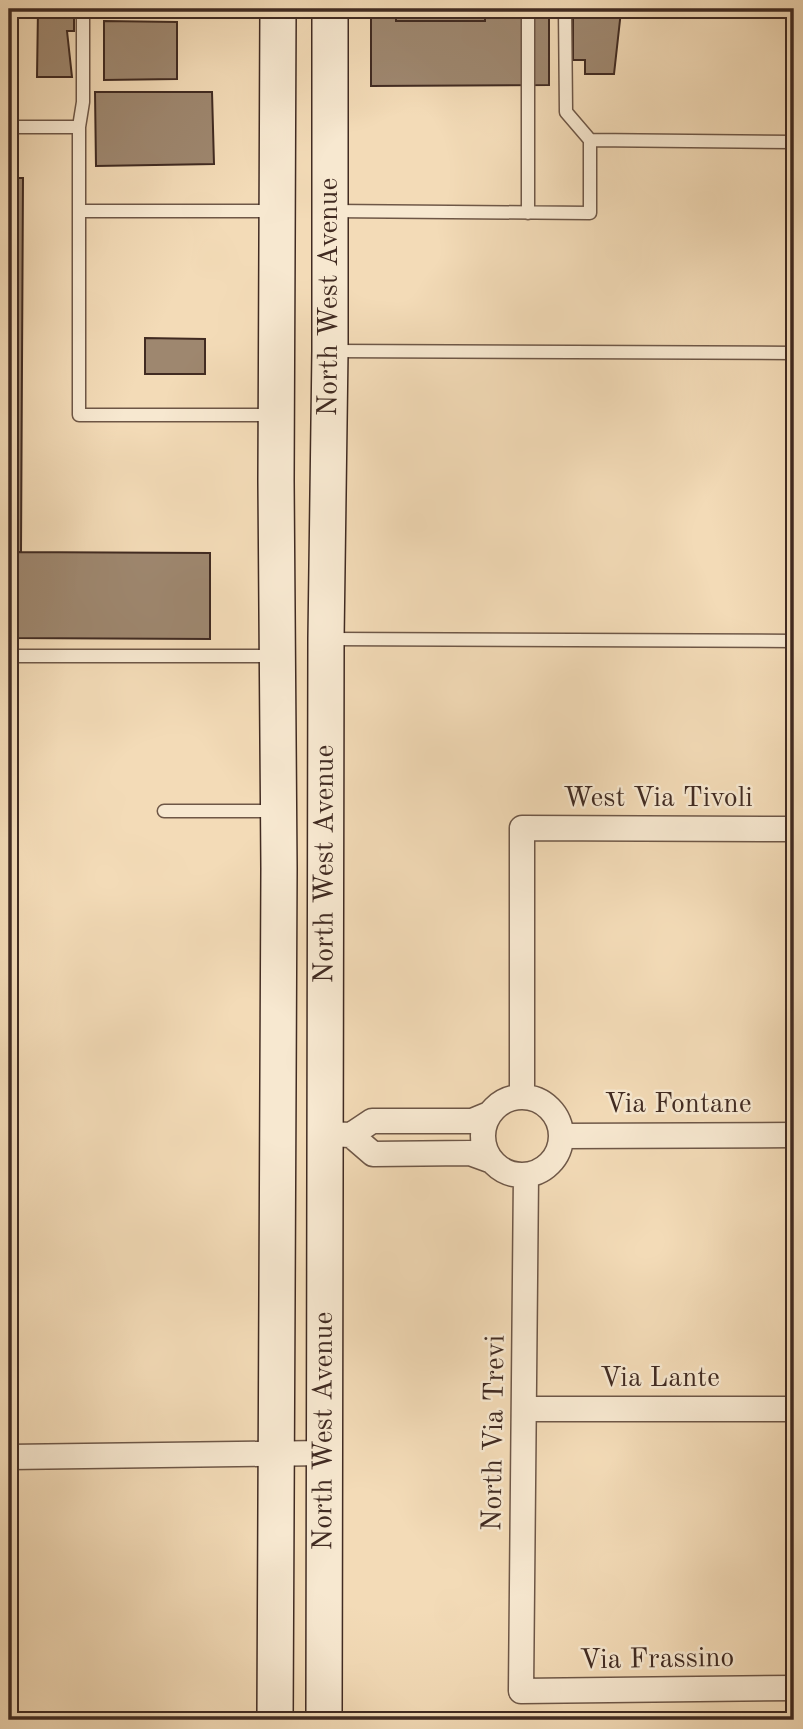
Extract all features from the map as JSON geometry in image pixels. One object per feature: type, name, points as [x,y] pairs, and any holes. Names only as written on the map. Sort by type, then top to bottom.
[{"type":"main road","name":"North West Avenue","points":[[275,1720],[279,868],[276,415],[278,9]]},
{"type":"main road","name":"North West Avenue","points":[[324,1720],[324,1452],[338,1134],[326,639],[330,351],[330,9]]},
{"type":"main road","points":[[276,415],[297,434],[300,451],[302,610],[326,639]]},
{"type":"main road","points":[[279,868],[299,963],[301,1113],[313,1132],[338,1134]]},
{"type":"street","name":"West Via Tivoli","points":[[522,1097],[522,828],[794,829]]},
{"type":"street","points":[[522,1097],[546,1105],[555,1114],[561,1136],[558,1151],[551,1163],[540,1171],[526,1175],[502,1170],[492,1161],[470,1153],[373,1154],[338,1134],[372,1121],[472,1121],[489,1114],[510,1098],[522,1097]]},
{"type":"street","points":[[489,1114],[483,1138],[492,1161]]},
{"type":"street","points":[[398,1121],[398,1154]]},
{"type":"street","name":"Via Fontane","points":[[561,1136],[794,1135]]},
{"type":"street","name":"North Via Trevi","points":[[521,1691],[526,1409],[526,1175]]},
{"type":"street","name":"Via Lante","points":[[526,1409],[794,1409]]},
{"type":"street","points":[[9,1457],[324,1452]]},
{"type":"street","name":"Via Frassino","points":[[521,1691],[794,1688]]},
{"type":"lane","points":[[83,9],[83,102],[79,127],[79,415],[276,415]]},
{"type":"lane","points":[[528,9],[528,213]]},
{"type":"lane","points":[[329,211],[590,213],[590,141],[566,112],[565,9]]},
{"type":"lane","points":[[9,127],[79,127]]},
{"type":"lane","points":[[590,141],[794,142]]},
{"type":"lane","points":[[79,211],[278,211]]},
{"type":"lane","points":[[330,351],[794,353]]},
{"type":"lane","points":[[326,639],[794,642]]},
{"type":"lane","points":[[9,656],[278,656]]},
{"type":"lane","points":[[164,811],[279,811]]},
{"type":"building","points":[[38,9],[74,9],[74,31],[67,31],[72,77],[37,77]]},
{"type":"building","points":[[371,9],[549,9],[549,85],[371,86]]},
{"type":"building","points":[[396,9],[485,9],[485,21],[396,21]]},
{"type":"building","points":[[573,9],[621,11],[614,74],[585,74],[585,60],[573,60]]},
{"type":"building","points":[[104,21],[177,22],[177,79],[104,80]]},
{"type":"building","points":[[95,92],[212,92],[214,164],[96,166]]},
{"type":"building","points":[[9,178],[23,178],[21,552],[9,552]]},
{"type":"building","points":[[145,338],[205,339],[205,374],[145,374]]},
{"type":"building","points":[[9,552],[210,553],[210,639],[9,638]]}]
